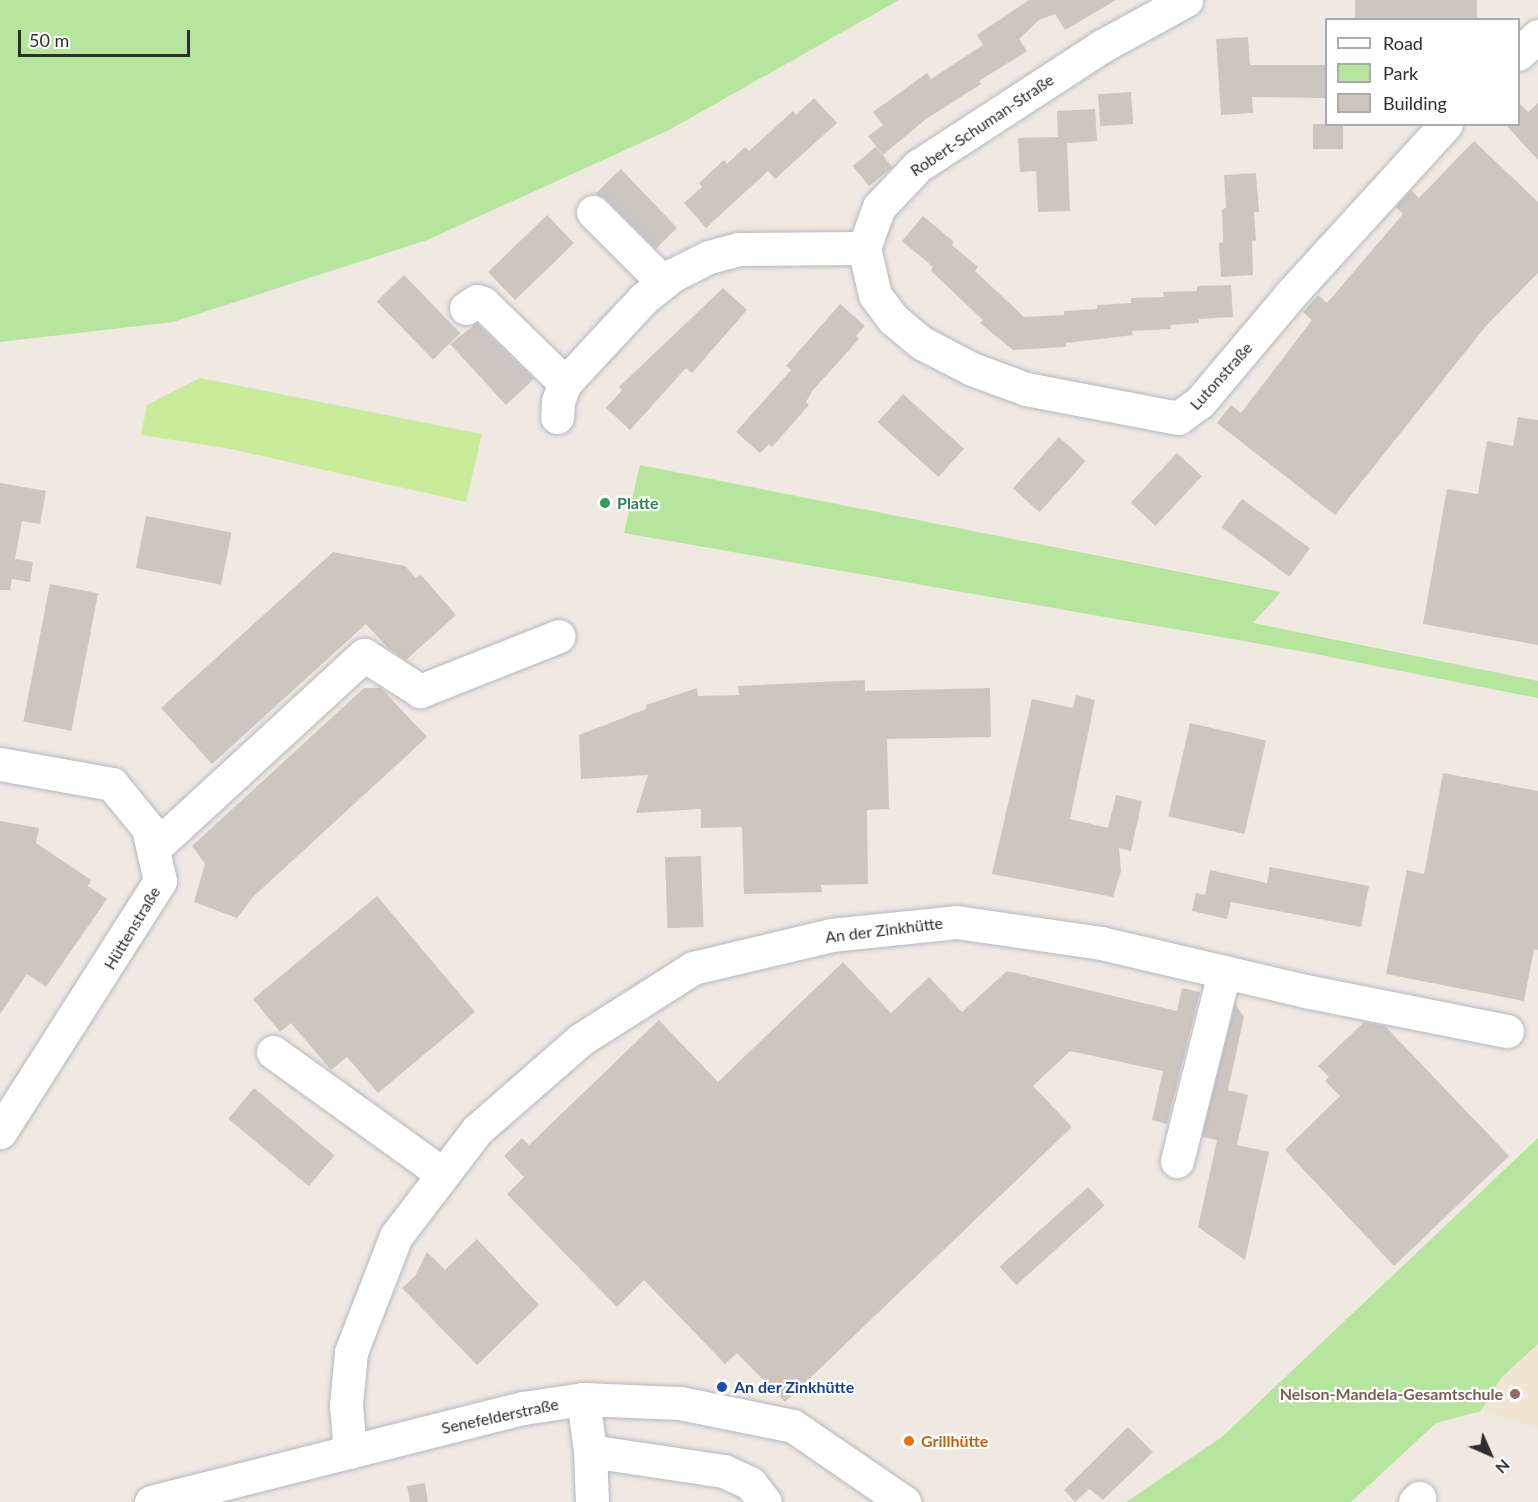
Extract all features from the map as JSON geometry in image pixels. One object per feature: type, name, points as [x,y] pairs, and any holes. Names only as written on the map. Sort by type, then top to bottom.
[{"type":"street","name":"Robert-Schuman-Straße","points":[[864,248],[879,207],[918,166],[1102,46],[1186,0]]},
{"type":"street","points":[[1520,52],[1538,36]]},
{"type":"street","name":"Lutonstraße","points":[[864,248],[875,295],[893,319],[922,344],[972,369],[1026,389],[1178,418],[1200,402],[1298,286],[1444,126]]},
{"type":"street","points":[[594,212],[663,282]]},
{"type":"street","points":[[557,417],[559,392],[565,383],[663,282],[692,264],[738,249],[864,248]]},
{"type":"street","points":[[466,308],[477,301],[483,303],[565,383]]},
{"type":"street","points":[[153,849],[364,655],[420,691],[559,636]]},
{"type":"street","name":"Hüttenstraße","points":[[0,764],[112,784],[148,828],[160,881],[0,1132]]},
{"type":"street","name":"An der Zinkhütte","points":[[350,1452],[346,1405],[351,1352],[396,1236],[477,1130],[580,1040],[693,968],[831,935],[957,922],[1101,943],[1305,991],[1507,1031]]},
{"type":"street","points":[[1177,1161],[1224,972]]},
{"type":"street","points":[[273,1052],[443,1174]]},
{"type":"street","points":[[582,1399],[590,1451],[592,1502]]},
{"type":"street","name":"Senefelderstraße","points":[[151,1502],[523,1408],[582,1399],[680,1403],[793,1426],[904,1502]]},
{"type":"street","points":[[590,1451],[724,1471],[750,1483],[765,1502]]},
{"type":"shaded area","name":"Nelson-Mandela-Gesamtschule","points":[[1538,1344],[1538,1428],[1481,1411],[1501,1378]]},
{"type":"green space","points":[[0,0],[899,0],[669,130],[427,240],[173,322],[0,342]]},
{"type":"green space","points":[[200,378],[482,434],[466,502],[231,449],[141,435],[147,405]]},
{"type":"green space","points":[[640,465],[1281,592],[1253,623],[1538,681],[1538,698],[1300,651],[624,533]]},
{"type":"green space","points":[[1538,1138],[1538,1344],[1501,1378],[1481,1411],[1436,1423],[1351,1502],[1126,1502],[1222,1437]]},
{"type":"building","points":[[1029,0],[1116,0],[1065,30],[1055,14],[1039,20],[1019,39],[1027,51],[979,81],[981,84],[926,119],[883,155],[868,136],[883,125],[873,112],[927,73],[931,79],[983,45],[977,35]]},
{"type":"building","points":[[1355,0],[1477,0],[1477,18],[1355,18]]},
{"type":"building","points":[[1248,37],[1250,65],[1325,65],[1325,98],[1252,97],[1253,113],[1221,115],[1216,39]]},
{"type":"building","points":[[1131,92],[1133,124],[1100,126],[1098,94]]},
{"type":"building","points":[[814,98],[837,123],[775,179],[768,171],[706,228],[684,203],[702,187],[699,183],[724,160],[727,164],[745,147],[749,151],[793,111],[796,115]]},
{"type":"building","points":[[1538,103],[1538,160],[1507,126],[1520,126],[1520,104],[1528,112]]},
{"type":"building","points":[[1095,109],[1097,141],[1067,143],[1070,211],[1038,212],[1036,171],[1020,172],[1018,138],[1058,137],[1057,111]]},
{"type":"building","points":[[1313,124],[1343,126],[1343,149],[1313,149]]},
{"type":"building","points":[[1474,141],[1538,202],[1538,273],[1486,326],[1335,515],[1217,423],[1231,405],[1241,413],[1312,320],[1303,312],[1318,295],[1327,303],[1403,214],[1396,207],[1411,190],[1419,198]]},
{"type":"building","points":[[876,147],[892,167],[869,186],[853,166]]},
{"type":"building","points":[[621,169],[677,228],[656,249],[606,199],[595,194]]},
{"type":"building","points":[[1256,173],[1259,212],[1254,212],[1256,240],[1252,241],[1253,275],[1221,277],[1219,243],[1223,242],[1222,209],[1226,208],[1224,175]]},
{"type":"building","points":[[547,215],[574,243],[515,300],[488,272]]},
{"type":"building","points":[[923,216],[954,242],[952,245],[978,267],[975,271],[1024,317],[1064,315],[1064,311],[1097,309],[1097,305],[1131,303],[1131,298],[1164,297],[1163,292],[1197,291],[1197,286],[1231,285],[1233,317],[1199,319],[1199,323],[1170,325],[1171,329],[1132,331],[1133,335],[1066,343],[1066,347],[1013,350],[980,323],[983,320],[931,271],[933,267],[902,241]]},
{"type":"building","points":[[404,275],[460,333],[433,360],[377,301]]},
{"type":"building","points":[[723,288],[747,310],[692,373],[686,368],[630,430],[606,408],[622,390],[619,387]]},
{"type":"building","points":[[840,304],[865,326],[856,336],[859,339],[813,390],[806,402],[809,405],[772,447],[769,444],[760,453],[736,432],[791,370],[786,366]]},
{"type":"building","points":[[477,323],[534,379],[506,405],[450,344]]},
{"type":"building","points":[[903,394],[964,449],[939,477],[878,422]]},
{"type":"building","points":[[1518,417],[1538,420],[1538,645],[1423,624],[1447,489],[1478,494],[1487,441],[1513,446]]},
{"type":"building","points":[[1059,437],[1086,461],[1040,512],[1013,488]]},
{"type":"building","points":[[1177,453],[1202,476],[1155,526],[1131,503]]},
{"type":"building","points":[[0,483],[46,491],[40,524],[22,521],[15,559],[33,562],[30,582],[12,579],[10,590],[0,590]]},
{"type":"building","points":[[1242,499],[1310,548],[1289,577],[1221,527]]},
{"type":"building","points":[[146,516],[231,533],[221,585],[136,568]]},
{"type":"building","points":[[333,552],[405,566],[416,578],[421,575],[456,615],[406,660],[388,648],[366,624],[212,764],[161,708]]},
{"type":"building","points":[[50,584],[98,593],[71,731],[23,721]]},
{"type":"building","points":[[865,680],[865,691],[990,688],[991,737],[887,739],[889,809],[867,810],[868,884],[821,885],[822,892],[744,894],[742,827],[701,828],[701,809],[636,813],[648,775],[581,779],[579,735],[646,709],[646,705],[697,688],[698,696],[739,695],[738,686]]},
{"type":"building","points":[[364,688],[381,688],[427,737],[253,897],[237,918],[194,902],[205,864],[192,846]]},
{"type":"building","points":[[1076,695],[1095,700],[1070,819],[1108,828],[1116,795],[1142,801],[1131,851],[1119,848],[1121,871],[1113,897],[992,874],[1032,699],[1073,708]]},
{"type":"building","points":[[1190,723],[1266,741],[1244,834],[1168,817]]},
{"type":"building","points":[[1443,773],[1538,791],[1538,950],[1534,949],[1524,1001],[1386,974],[1407,870],[1424,874]]},
{"type":"building","points":[[0,821],[39,828],[36,843],[91,880],[88,886],[107,899],[46,987],[27,974],[0,1014]]},
{"type":"building","points":[[701,856],[703,927],[667,928],[665,857]]},
{"type":"building","points":[[1270,867],[1369,886],[1361,927],[1231,902],[1227,919],[1192,911],[1196,893],[1205,895],[1210,870],[1267,883]]},
{"type":"building","points":[[377,896],[475,1012],[378,1093],[347,1057],[331,1070],[291,1023],[280,1032],[253,999]]},
{"type":"building","points":[[843,962],[891,1013],[929,977],[962,1012],[1007,971],[1177,1011],[1182,988],[1200,992],[1167,1124],[1152,1120],[1163,1071],[1070,1051],[1033,1086],[1072,1127],[785,1402],[737,1353],[725,1364],[644,1280],[617,1307],[507,1194],[524,1177],[504,1156],[522,1138],[529,1145],[659,1020],[718,1082]]},
{"type":"building","points":[[1235,1004],[1244,1017],[1228,1090],[1248,1095],[1237,1145],[1269,1152],[1245,1260],[1198,1227],[1217,1140],[1202,1137]]},
{"type":"building","points":[[1364,1022],[1385,1026],[1509,1156],[1394,1266],[1285,1150],[1340,1096],[1325,1081],[1329,1077],[1318,1066]]},
{"type":"building","points":[[254,1088],[334,1155],[309,1186],[228,1119]]},
{"type":"building","points":[[1088,1187],[1105,1206],[1016,1285],[1000,1267]]},
{"type":"building","points":[[477,1239],[539,1305],[477,1365],[402,1288],[415,1276],[427,1252],[445,1270]]},
{"type":"building","points":[[1128,1427],[1153,1452],[1103,1500],[1089,1489],[1075,1502],[1064,1490]]},
{"type":"building","points":[[425,1483],[428,1502],[410,1502],[407,1486]]},
{"type":"place","name":"Platte","points":[[605,503]]},
{"type":"place","name":"An der Zinkhütte","points":[[722,1387]]},
{"type":"place","name":"Nelson-Mandela-Gesamtschule","points":[[1515,1394]]},
{"type":"place","name":"Grillhütte","points":[[909,1441]]}]
